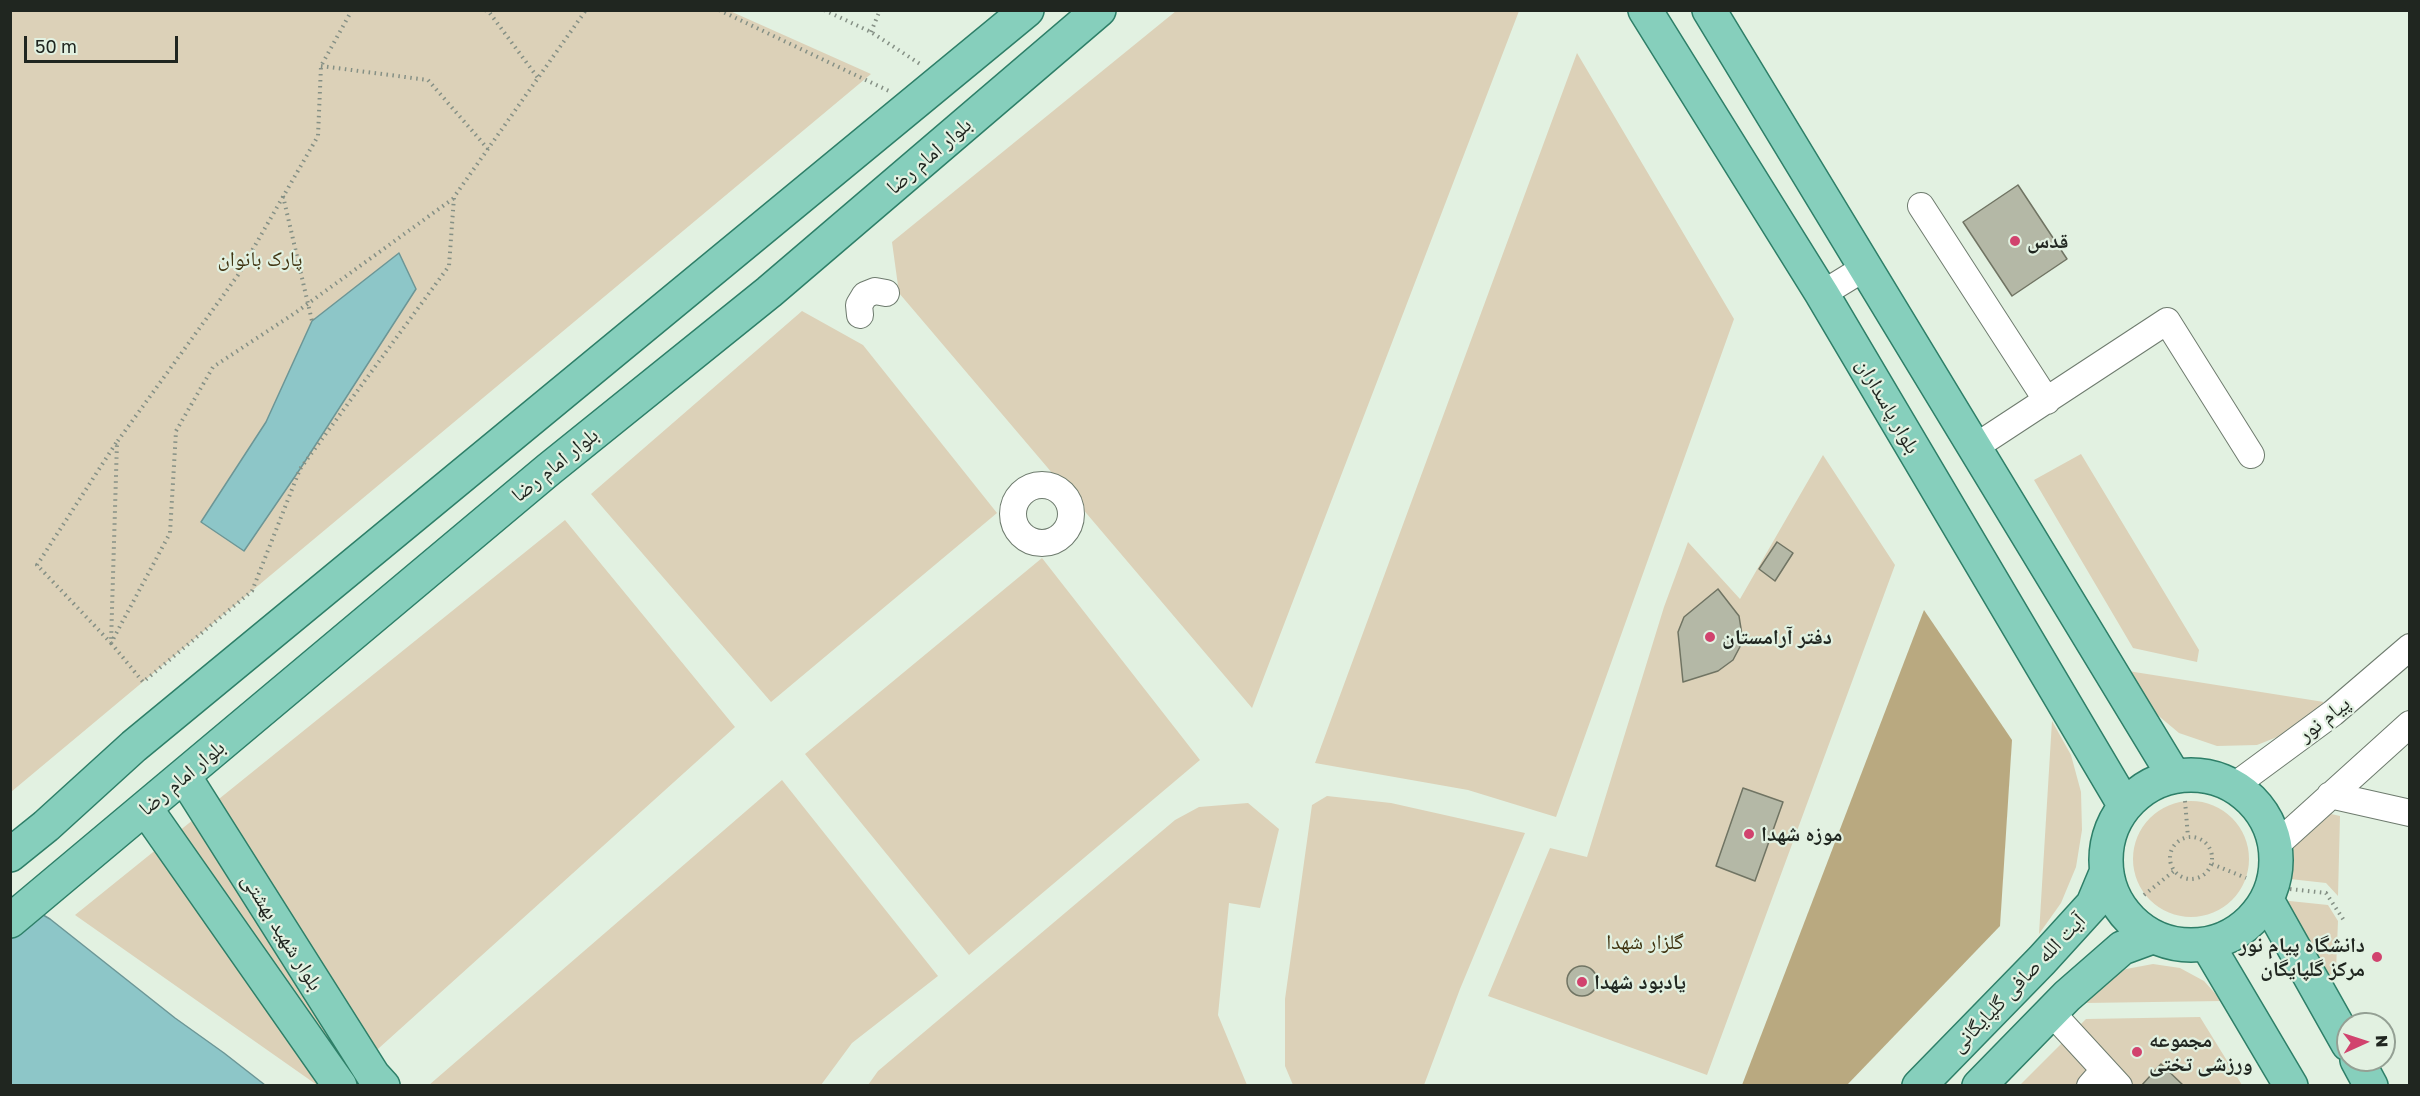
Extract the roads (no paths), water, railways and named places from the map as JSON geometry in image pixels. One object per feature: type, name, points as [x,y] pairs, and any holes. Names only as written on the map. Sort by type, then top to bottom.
[{"type":"main road","points":[[10,855],[46,826],[134,746],[1027,10]]},
{"type":"main road","name":"بلوار امام رضا","points":[[10,921],[548,470],[770,292],[1099,10]]},
{"type":"main road","name":"بلوار پاسداران","points":[[1645,10],[1822,294],[2125,806]]},
{"type":"main road","points":[[1709,10],[2180,788]]},
{"type":"main road","points":[[2195,774],[2215,777],[2234,786],[2253,801],[2268,822],[2276,846],[2276,873],[2261,888],[2252,920],[2231,936],[2207,944],[2179,945],[2152,937],[2131,921],[2120,906],[2115,899],[2106,873],[2106,849],[2112,826],[2125,806],[2147,786],[2180,788],[2195,774]]},
{"type":"main road","name":"بلوار شهید بهشتی","points":[[184,776],[373,1075],[383,1086]]},
{"type":"main road","name":"بلوار شهید بهشتی","points":[[146,808],[340,1086]]},
{"type":"main road","name":"آیت الله صافی گلپایگانی","points":[[1919,1086],[2042,960],[2093,904],[2106,873]]},
{"type":"main road","points":[[2261,888],[2336,1022]]},
{"type":"main road","name":"آیت الله صافی گلپایگانی","points":[[1979,1086],[2051,1012],[2122,948],[2152,937]]},
{"type":"main road","points":[[2207,944],[2291,1086]]},
{"type":"main road","points":[[2363,1072],[2371,1086]]},
{"type":"street","points":[[1921,206],[2047,401]]},
{"type":"street","points":[[1822,294],[1866,267]]},
{"type":"street","points":[[860,315],[859,304],[865,295],[875,291],[886,293]]},
{"type":"street","points":[[1975,447],[2012,414],[2047,401],[2167,321],[2250,455]]},
{"type":"street","name":"پیام نور","points":[[2234,786],[2333,713],[2409,647]]},
{"type":"street","points":[[2276,846],[2409,724]]},
{"type":"street","points":[[2330,795],[2409,813]]},
{"type":"street","points":[[2051,1012],[2104,1080]]},
{"type":"water","points":[[399,253],[416,289],[300,469],[244,551],[201,522],[266,422],[312,321]]},
{"type":"water","points":[[11,896],[50,919],[175,1018],[265,1085],[11,1086]]},
{"type":"place","name":"قدس","points":[[2015,241]]},
{"type":"place","name":"دفتر آرامستان","points":[[1710,637]]},
{"type":"place","name":"موزه شهدا","points":[[1749,834]]},
{"type":"place","name":"دانشگاه پیام نور مرکز گلپایگان","points":[[2377,957]]},
{"type":"place","name":"یادبود شهدا","points":[[1582,982]]},
{"type":"place","name":"مجموعه ورزشی تختی","points":[[2137,1052]]},
{"type":"park label","name":"پارک بانوان","points":[[260,259]]},
{"type":"park label","name":"گلزار شهدا","points":[[1645,942]]}]
